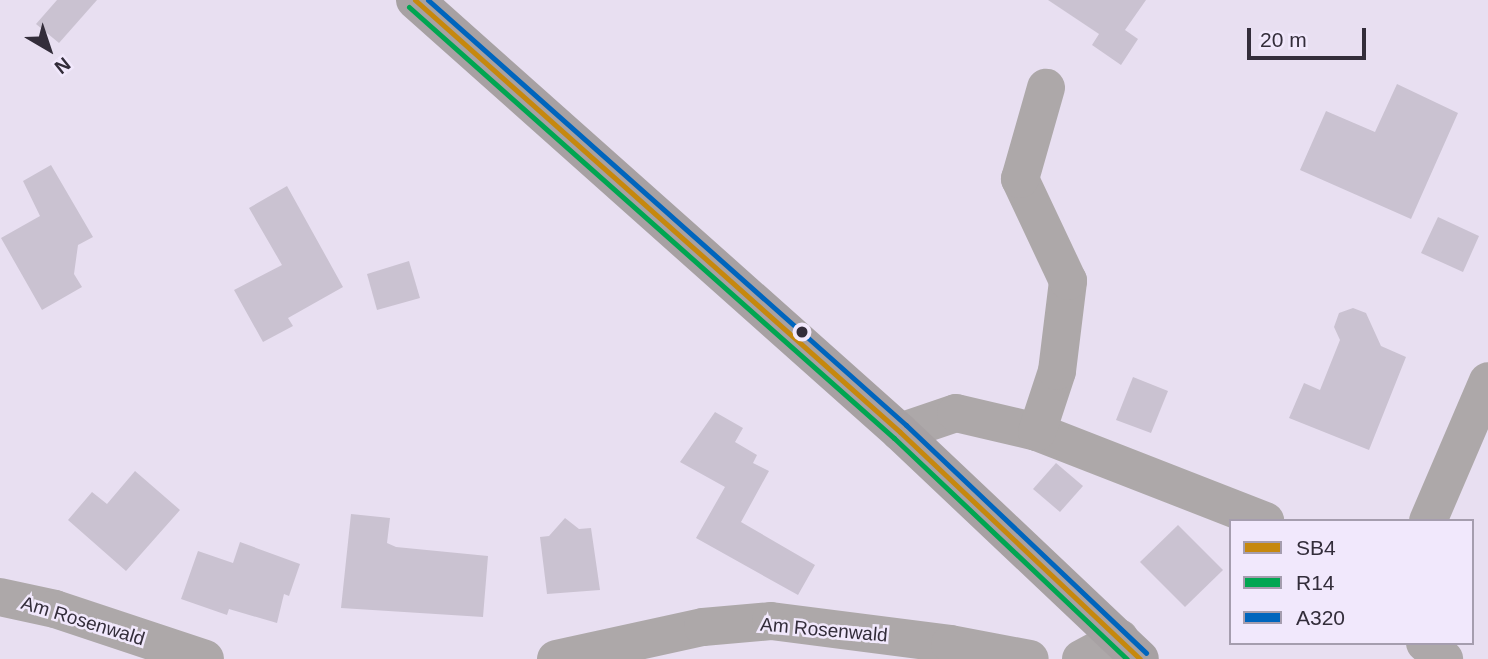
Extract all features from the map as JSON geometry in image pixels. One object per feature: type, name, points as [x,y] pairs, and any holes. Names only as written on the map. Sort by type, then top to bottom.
[{"type":"main road","points":[[415,0],[900,432],[1130,649]]},
{"type":"street","points":[[1037,432],[1057,371],[1069,281],[1020,179],[1046,88]]},
{"type":"street","points":[[1429,519],[1488,381]]},
{"type":"street","points":[[900,432],[956,413],[1037,432],[1260,519]]},
{"type":"street","name":"Am Rosenwald","points":[[0,597],[55,609],[205,659]]},
{"type":"street","name":"Am Rosenwald","points":[[573,656],[704,627],[771,621],[950,644],[1030,659]]},
{"type":"street","points":[[1427,645],[1444,659]]},
{"type":"street","points":[[1081,659],[1130,649]]},
{"type":"building","points":[[57,0],[97,0],[59,43],[36,24]]},
{"type":"building","points":[[1048,0],[1146,0],[1125,30],[1138,39],[1121,65],[1092,45],[1099,34]]},
{"type":"building","points":[[1397,84],[1458,113],[1411,219],[1300,170],[1326,111],[1375,132]]},
{"type":"building","points":[[51,165],[93,237],[78,245],[74,274],[82,287],[42,310],[1,238],[40,216],[23,181]]},
{"type":"building","points":[[287,186],[343,287],[288,318],[293,326],[263,342],[234,290],[282,265],[249,208]]},
{"type":"building","points":[[1438,217],[1479,236],[1463,272],[1421,253]]},
{"type":"building","points":[[409,261],[420,298],[377,310],[367,274]]},
{"type":"building","points":[[1353,308],[1366,313],[1381,346],[1406,357],[1369,450],[1289,418],[1304,383],[1320,390],[1340,340],[1334,327],[1339,313]]},
{"type":"building","points":[[1133,377],[1168,391],[1151,433],[1116,420]]},
{"type":"building","points":[[715,412],[743,428],[735,442],[757,455],[753,463],[769,471],[741,522],[815,565],[798,595],[696,538],[725,487],[680,462]]},
{"type":"building","points":[[1056,463],[1083,486],[1060,512],[1033,489]]},
{"type":"building","points":[[135,471],[180,510],[126,571],[68,520],[92,492],[107,504]]},
{"type":"building","points":[[351,514],[390,518],[387,543],[396,547],[488,556],[483,617],[341,608]]},
{"type":"building","points":[[565,518],[579,529],[591,528],[600,590],[547,594],[540,537],[549,536]]},
{"type":"building","points":[[1178,525],[1223,570],[1185,607],[1140,562]]},
{"type":"building","points":[[240,542],[300,564],[289,596],[284,594],[277,623],[229,609],[227,615],[181,599],[198,551],[233,563]]},
{"type":"transit line","name":"SB4","points":[[415,0],[900,432],[1140,659]]},
{"type":"transit line","name":"A320","points":[[428,0],[906,425],[1146,653]]},
{"type":"transit line","name":"R14","points":[[409,7],[894,438],[1127,659]]}]
